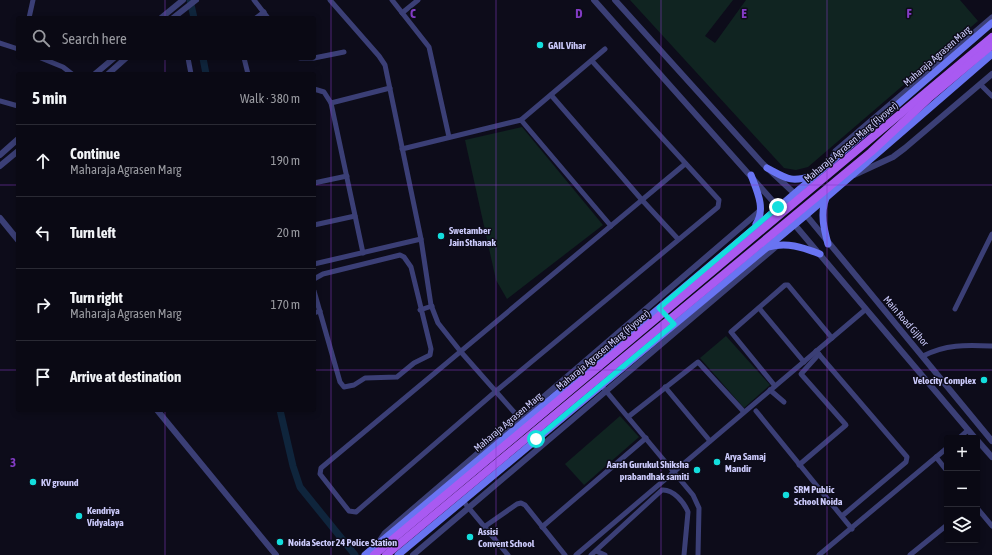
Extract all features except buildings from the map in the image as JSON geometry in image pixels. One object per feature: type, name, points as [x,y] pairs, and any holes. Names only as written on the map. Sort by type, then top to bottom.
[{"type":"main road","name":"Maharaja Agrasen Marg","points":[[369,554],[379,543],[484,455],[521,420],[751,231],[992,23]]},
{"type":"main road","name":"Maharaja Agrasen Marg (Flyover)","points":[[369,554],[992,37]]},
{"type":"main road","name":"Maharaja Agrasen Marg (Flyover)","points":[[386,555],[842,176],[992,45]]},
{"type":"main road","points":[[957,52],[972,71]]},
{"type":"main road","points":[[398,555],[604,387],[674,324],[806,215],[992,54]]},
{"type":"main road","points":[[768,168],[787,179],[795,181],[818,173]]},
{"type":"main road","points":[[751,175],[761,204],[760,217],[751,231]]},
{"type":"main road","points":[[827,196],[823,212],[828,244]]},
{"type":"main road","points":[[765,248],[778,245],[801,246],[820,254]]},
{"type":"main road","points":[[659,308],[674,324]]},
{"type":"main road","points":[[484,455],[498,472]]},
{"type":"street","points":[[29,16],[33,0]]},
{"type":"street","points":[[163,16],[183,0]]},
{"type":"street","points":[[178,16],[196,0]]},
{"type":"street","points":[[254,0],[267,16]]},
{"type":"street","points":[[330,0],[379,56],[385,65],[422,239],[432,306],[438,323],[495,392],[521,420]]},
{"type":"street","points":[[392,0],[430,47],[449,137]]},
{"type":"street","points":[[402,13],[418,0]]},
{"type":"street","points":[[594,0],[778,207]]},
{"type":"street","points":[[615,0],[768,168],[794,193]]},
{"type":"street","points":[[259,16],[264,12]]},
{"type":"street","points":[[829,163],[835,151],[992,17]]},
{"type":"street","points":[[0,43],[16,48]]},
{"type":"street","points":[[402,148],[521,120],[605,49]]},
{"type":"street","points":[[316,58],[344,52]]},
{"type":"street","points":[[46,60],[63,67],[69,72]]},
{"type":"street","points":[[97,72],[112,60]]},
{"type":"street","points":[[110,72],[124,60]]},
{"type":"street","points":[[188,60],[191,72]]},
{"type":"street","points":[[244,60],[248,72]]},
{"type":"street","points":[[592,61],[719,200],[719,204],[495,392],[356,512],[349,511],[320,474],[321,468],[685,164]]},
{"type":"street","points":[[847,178],[893,157],[992,74]]},
{"type":"street","points":[[980,84],[992,96]]},
{"type":"street","points":[[330,103],[390,88]]},
{"type":"street","points":[[316,90],[324,92],[330,103],[363,253]]},
{"type":"street","points":[[551,95],[642,200],[678,239]]},
{"type":"street","points":[[0,101],[16,105]]},
{"type":"street","points":[[521,120],[611,226]]},
{"type":"street","points":[[0,155],[16,141]]},
{"type":"street","points":[[0,166],[16,153]]},
{"type":"street","points":[[316,183],[346,176]]},
{"type":"street","points":[[379,543],[385,532],[521,420],[761,210]]},
{"type":"street","name":"Main Road Gijhor","points":[[806,215],[828,244],[923,356],[992,441]]},
{"type":"street","points":[[316,225],[355,216]]},
{"type":"street","points":[[0,218],[16,238]]},
{"type":"street","points":[[794,224],[972,435]]},
{"type":"street","points":[[955,309],[992,234]]},
{"type":"street","points":[[316,264],[422,239]]},
{"type":"street","points":[[413,555],[604,387],[778,245]]},
{"type":"street","points":[[316,278],[318,276],[400,255],[404,257],[410,267],[431,349],[430,355],[414,363],[397,377],[364,378],[354,385],[344,386],[340,382],[316,297]]},
{"type":"street","points":[[784,402],[731,332],[785,285],[788,285],[832,338]]},
{"type":"street","points":[[420,310],[432,306]]},
{"type":"street","points":[[759,308],[804,362]]},
{"type":"street","points":[[800,465],[846,425],[802,374],[817,353],[866,309]]},
{"type":"street","points":[[316,312],[320,311]]},
{"type":"street","points":[[923,356],[938,348],[968,345],[992,346]]},
{"type":"street","points":[[576,555],[772,388],[817,353]]},
{"type":"street","points":[[817,353],[907,457],[906,462],[842,516]]},
{"type":"street","points":[[628,417],[698,362],[744,412]]},
{"type":"street","points":[[604,387],[693,495],[699,508],[700,523],[698,555]]},
{"type":"street","points":[[665,387],[710,441]]},
{"type":"street","points":[[756,411],[852,529]]},
{"type":"street","points":[[159,412],[276,555]]},
{"type":"street","points":[[962,435],[968,430]]},
{"type":"street","points":[[542,527],[646,438]]},
{"type":"street","points":[[980,444],[992,457]]},
{"type":"street","points":[[819,555],[944,451]]},
{"type":"street","points":[[936,458],[944,467]]},
{"type":"street","points":[[594,553],[662,490],[668,490],[672,492],[688,512],[684,555]]},
{"type":"street","points":[[463,501],[508,555]]},
{"type":"street","points":[[484,527],[517,504],[521,503],[525,505],[566,555]]},
{"type":"street","points":[[980,512],[992,526]]},
{"type":"street","points":[[910,555],[944,527]]},
{"type":"street","points":[[828,549],[833,555]]},
{"type":"street","points":[[594,553],[605,555]]},
{"type":"green space","points":[[630,0],[733,0],[705,36],[715,43],[746,0],[960,0],[978,21],[808,167],[796,170],[784,168]]},
{"type":"green space","points":[[522,127],[603,225],[507,299],[496,280],[465,140]]},
{"type":"green space","points":[[726,336],[770,385],[744,408],[700,358]]},
{"type":"green space","points":[[620,416],[639,437],[584,485],[565,464]]},
{"type":"waterway","points":[[190,0],[194,16]]},
{"type":"waterway","points":[[203,60],[206,72]]},
{"type":"waterway","points":[[280,412],[293,466],[300,487],[355,555]]},
{"type":"place","name":"GAIL Vihar","points":[[540,45]]},
{"type":"place","name":"Swetamber Jain Sthanak","points":[[441,236]]},
{"type":"place","name":"Velocity Complex","points":[[984,380]]},
{"type":"place","name":"Arya Samaj Mandir","points":[[717,462]]},
{"type":"place","name":"Aarsh Gurukul Shiksha prabandhak samiti","points":[[697,470]]},
{"type":"place","name":"KV ground","points":[[33,482]]},
{"type":"place","name":"SRM Public School Noida","points":[[786,495]]},
{"type":"place","name":"Kendriya Vidyalaya","points":[[79,516]]},
{"type":"place","name":"Assisi Convent School","points":[[470,537]]},
{"type":"place","name":"Noida Sector 24 Police Station","points":[[280,542]]},
{"type":"route","points":[[536,439],[674,324],[659,308],[778,207]]}]
